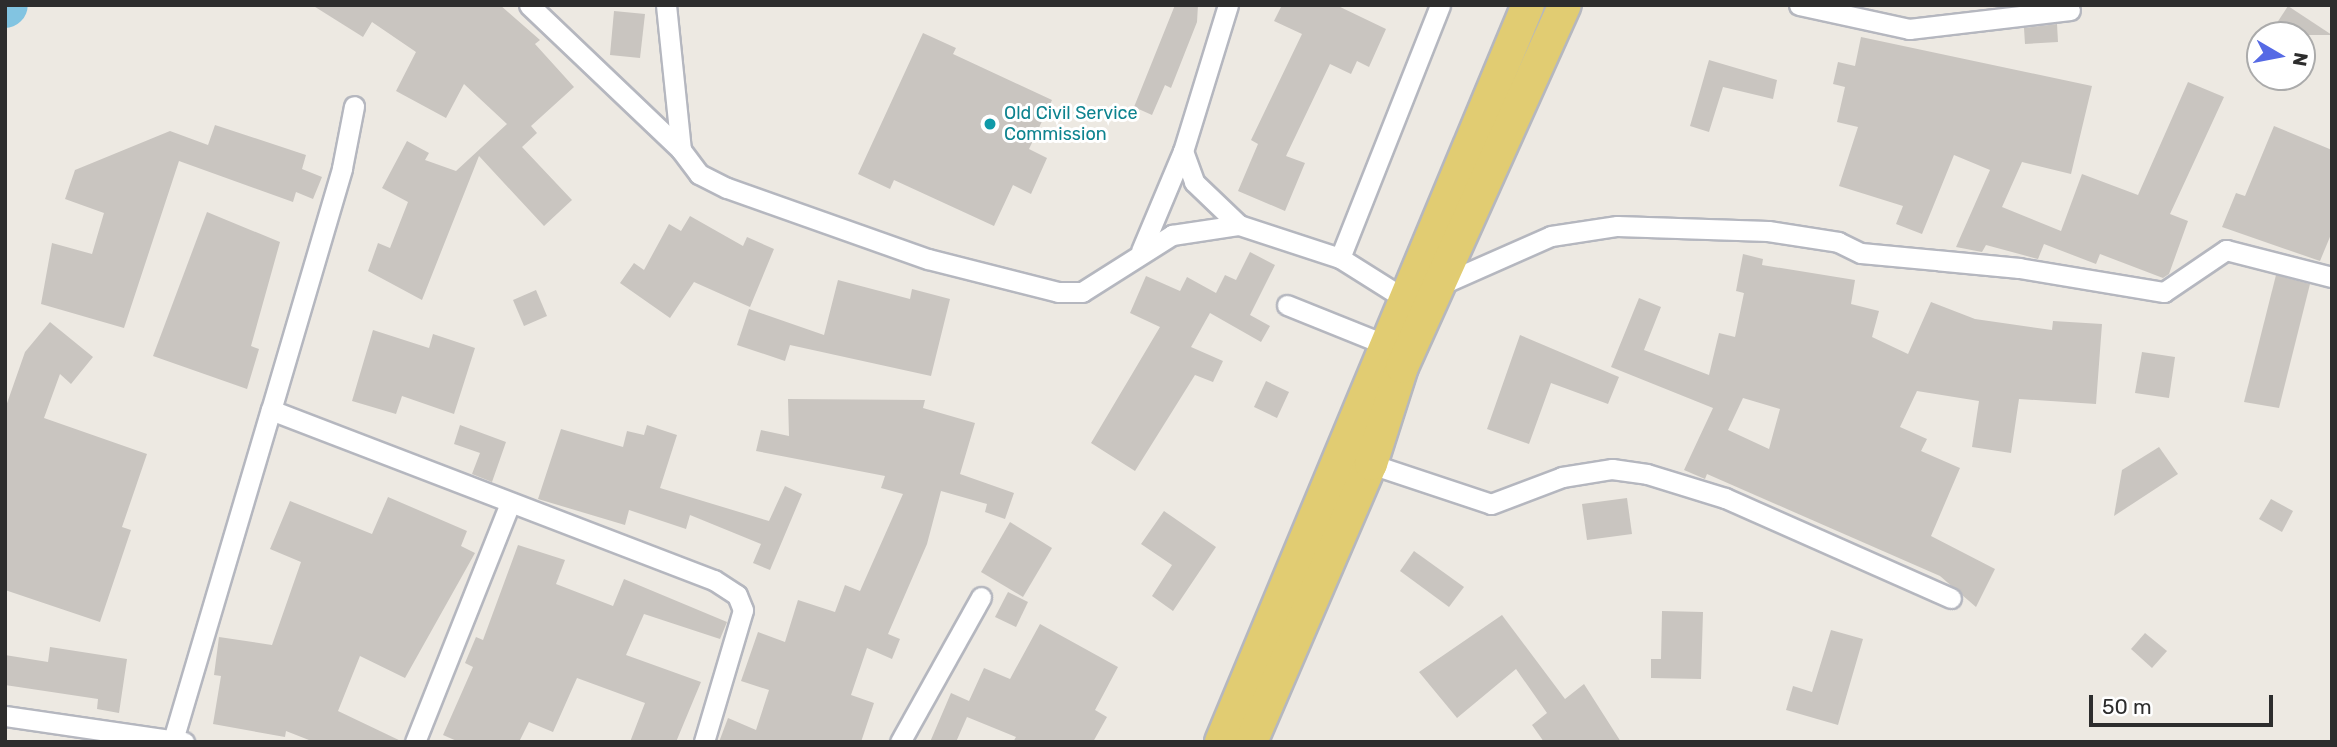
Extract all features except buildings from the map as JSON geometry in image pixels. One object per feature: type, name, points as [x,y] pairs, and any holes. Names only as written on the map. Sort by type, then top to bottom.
[{"type":"main road","points":[[1221,742],[1338,452],[1389,346],[1405,299],[1528,5]]},
{"type":"main road","points":[[1251,742],[1371,464],[1402,367],[1565,5]]},
{"type":"street","points":[[529,5],[681,150],[699,174],[727,188],[928,259],[1058,292],[1082,292],[1141,250],[1197,227],[1239,225],[1340,258],[1405,299]]},
{"type":"street","points":[[666,5],[681,150]]},
{"type":"street","points":[[1141,250],[1183,151],[1228,5]]},
{"type":"street","points":[[1340,258],[1440,5]]},
{"type":"street","points":[[1799,5],[1909,29],[2070,10]]},
{"type":"street","points":[[5,716],[178,741],[354,106]]},
{"type":"street","points":[[1183,151],[1194,182],[1239,225]]},
{"type":"street","points":[[1440,285],[1552,236],[1617,226],[1768,232],[1838,242],[1861,253],[2019,268],[2164,292],[2226,250],[2332,277]]},
{"type":"street","points":[[1287,305],[1389,346]]},
{"type":"street","points":[[271,410],[714,580],[737,595],[743,610],[704,742]]},
{"type":"street","points":[[1371,464],[1491,504],[1562,477],[1612,468],[1647,474],[1725,498],[1951,598]]},
{"type":"street","points":[[415,742],[510,503]]},
{"type":"street","points":[[900,742],[981,597]]},
{"type":"place","name":"Old Civil Service Commission","points":[[990,124]]}]
